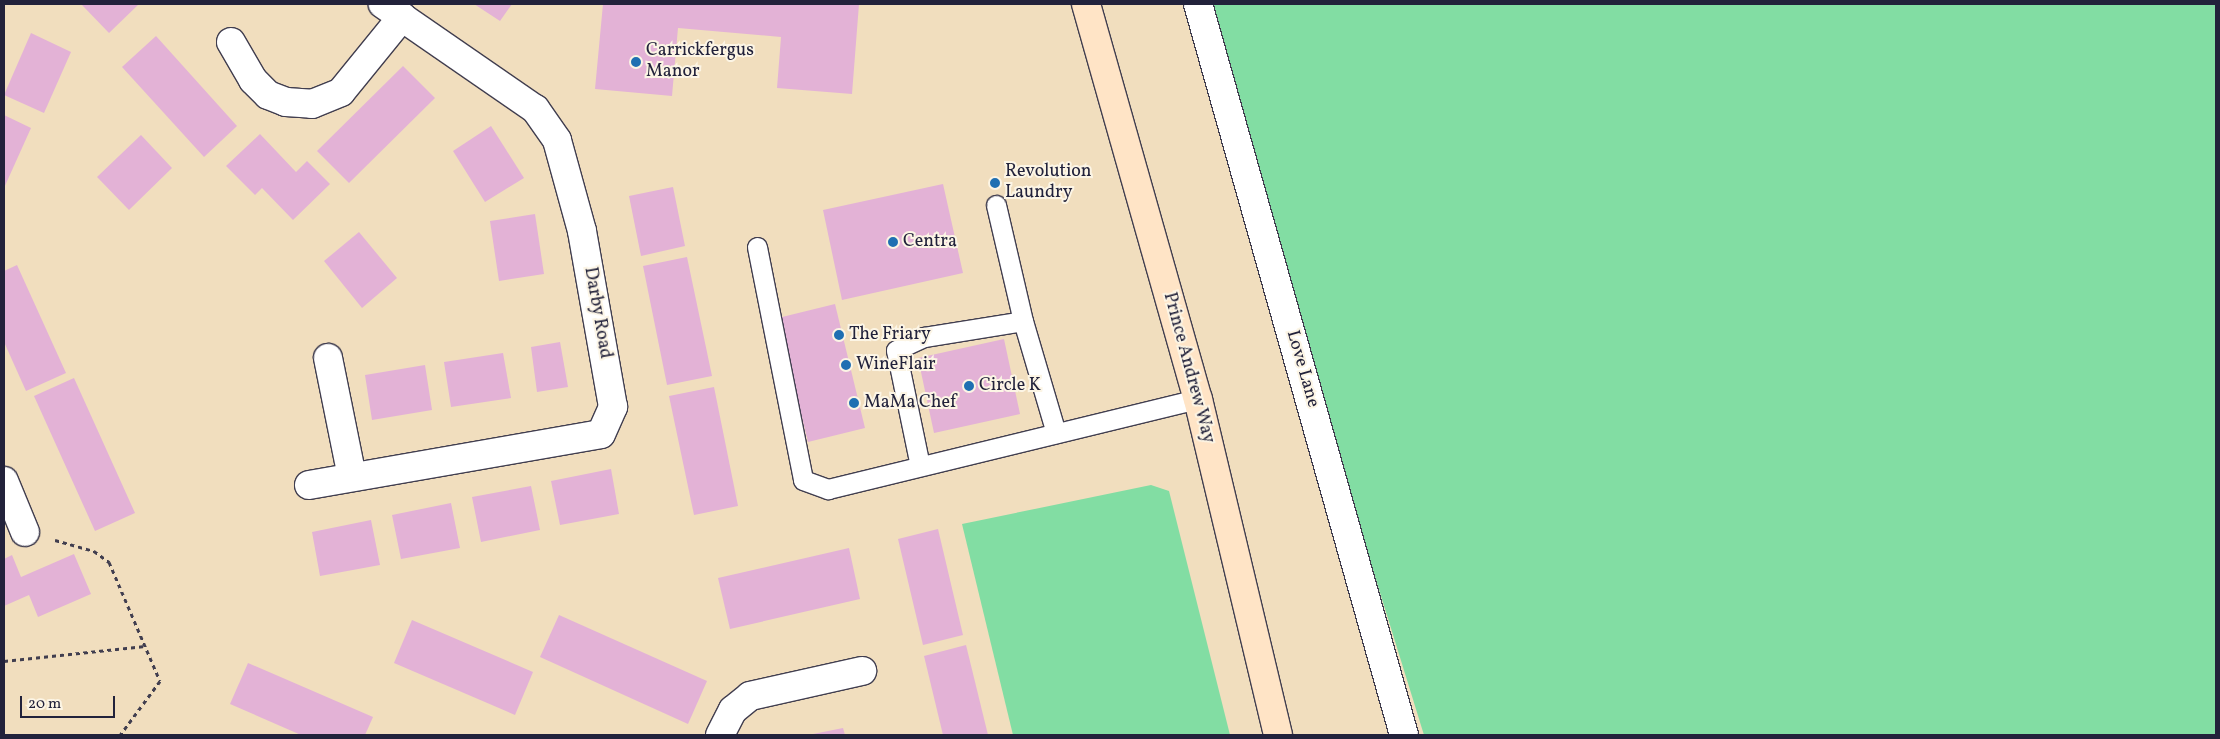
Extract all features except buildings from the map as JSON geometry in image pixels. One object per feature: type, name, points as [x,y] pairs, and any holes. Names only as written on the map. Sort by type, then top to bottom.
[{"type":"street","name":"Prince Andrew Way","points":[[1086,4],[1198,399],[1278,735]]},
{"type":"street","name":"Love Lane","points":[[1198,4],[1404,735]]},
{"type":"street","name":"Darby Road","points":[[231,42],[253,80],[268,94],[286,102],[312,104],[341,92],[392,10],[535,109],[557,140],[582,231],[613,407],[602,434],[309,485]]},
{"type":"street","points":[[328,358],[352,477]]},
{"type":"street","points":[[7,498],[25,532]]},
{"type":"street","points":[[720,735],[734,708],[750,696],[862,671]]},
{"type":"lane","points":[[996,205],[1023,321],[1056,433]]},
{"type":"lane","points":[[757,247],[803,480],[828,489],[1198,399]]},
{"type":"lane","points":[[920,466],[896,350],[924,337],[1023,321]]},
{"type":"path","points":[[25,532],[94,551],[109,562],[160,681],[120,735]]},
{"type":"path","points":[[4,661],[145,646]]},
{"type":"green space","points":[[1198,4],[2216,4],[2216,735],[1424,735]]},
{"type":"green space","points":[[1151,485],[1169,491],[1230,735],[1013,735],[962,524]]},
{"type":"place","name":"Carrickfergus Manor","points":[[636,62]]},
{"type":"place","name":"Revolution Laundry","points":[[995,183]]},
{"type":"place","name":"Centra","points":[[893,242]]},
{"type":"place","name":"The Friary","points":[[839,335]]},
{"type":"place","name":"WineFlair","points":[[846,365]]},
{"type":"place","name":"Circle K","points":[[969,386]]},
{"type":"place","name":"MaMa Chef","points":[[854,403]]}]
